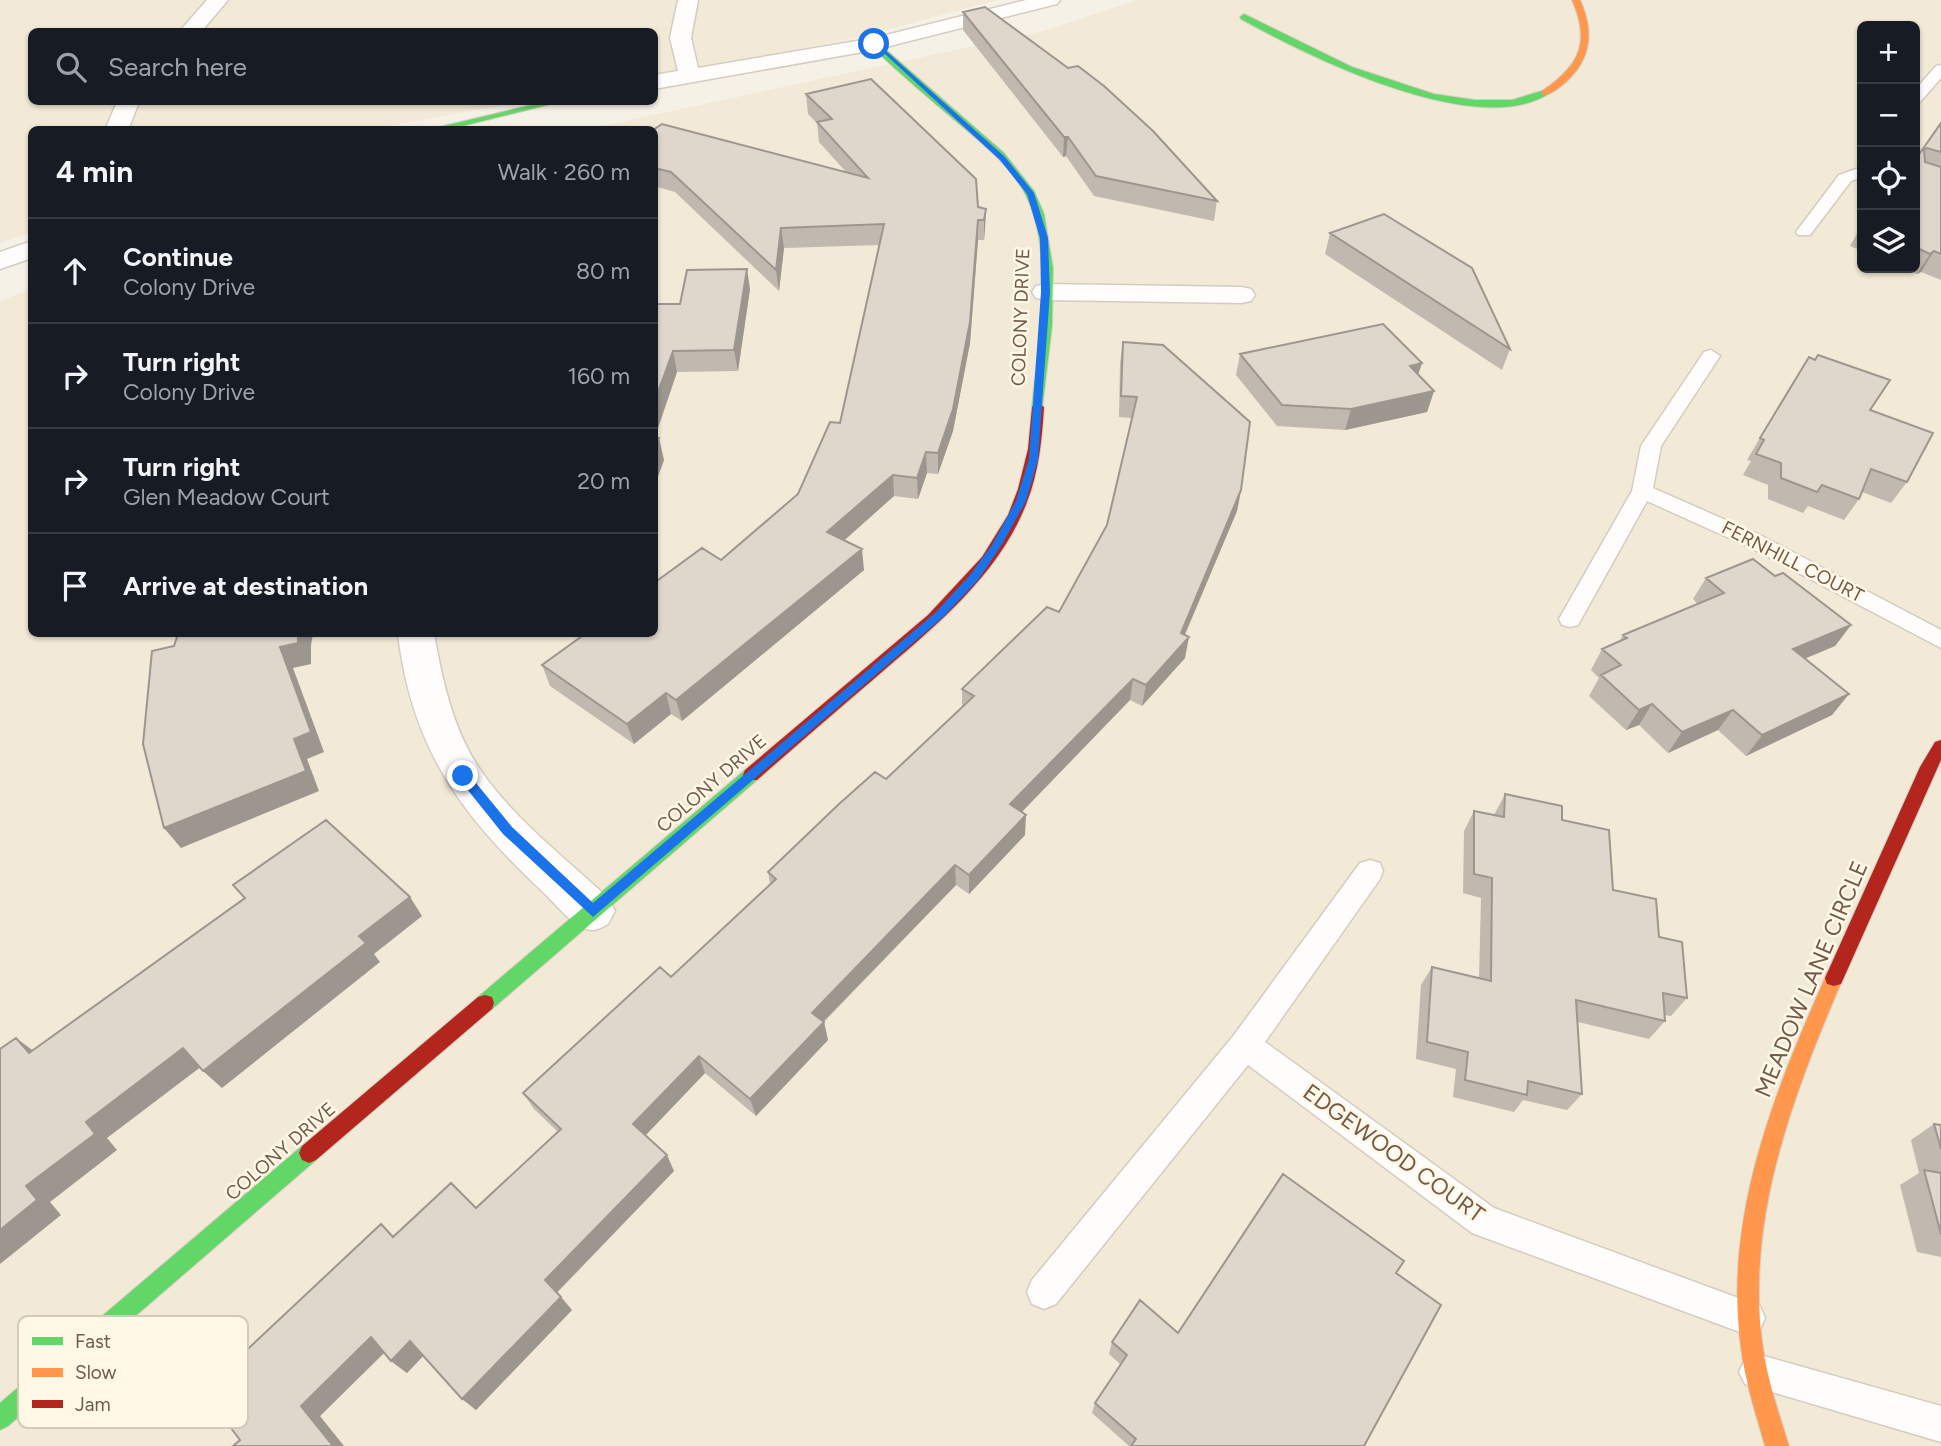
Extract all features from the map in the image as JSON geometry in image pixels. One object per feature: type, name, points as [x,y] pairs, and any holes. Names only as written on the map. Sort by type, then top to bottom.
[{"type":"street","points":[[193,28],[218,0]]},
{"type":"street","points":[[688,0],[679,38],[681,54],[691,75]]},
{"type":"street","points":[[658,81],[874,44],[1050,0]]},
{"type":"street","points":[[1244,17],[1298,48],[1423,92],[1475,102],[1509,101],[1536,97],[1556,86],[1580,60],[1588,42],[1589,25],[1576,0]]},
{"type":"street","name":"COLONY DRIVE","points":[[119,1316],[938,615],[974,578],[996,546],[1021,501],[1034,459],[1045,292],[1044,238],[1031,193],[1002,158],[874,44]]},
{"type":"street","points":[[118,126],[127,105]]},
{"type":"street","points":[[449,126],[541,105]]},
{"type":"street","points":[[0,261],[28,250]]},
{"type":"street","points":[[1045,292],[1241,295]]},
{"type":"street","points":[[416,637],[418,653],[439,723],[463,776],[507,831],[593,911]]},
{"type":"street","name":"MEADOW LANE CIRCLE","points":[[1777,1446],[1756,1372],[1748,1318],[1753,1214],[1771,1139],[1796,1063],[1928,767],[1941,746]]},
{"type":"street","name":"COLONY DRIVE","points":[[0,1418],[18,1403]]},
{"type":"lane","points":[[1920,93],[1940,71]]},
{"type":"lane","points":[[1804,232],[1844,178],[1857,174]]},
{"type":"lane","points":[[1570,619],[1642,491],[1651,446],[1711,356]]},
{"type":"lane","name":"FERNHILL COURT","points":[[1642,491],[1714,520],[1941,640]]},
{"type":"lane","points":[[1044,1293],[1245,1045],[1370,871]]},
{"type":"lane","name":"EDGEWOOD COURT","points":[[1245,1045],[1484,1221],[1748,1318]]},
{"type":"lane","points":[[1756,1372],[1941,1424]]},
{"type":"shaded area","points":[[0,0],[997,0],[860,37],[658,75],[658,28],[28,28],[28,105],[503,105],[388,126],[28,126],[28,234],[0,243]]},
{"type":"shaded area","points":[[1137,0],[1941,0],[1941,1446],[0,1446],[0,301],[28,290],[28,637],[658,637],[658,126],[602,126],[1044,31]]},
{"type":"building","points":[[985,7],[1068,68],[1078,66],[1104,86],[1153,131],[1217,201],[1096,176],[1068,137],[1064,137],[963,12]]},
{"type":"building","points":[[871,79],[976,179],[978,207],[986,209],[984,220],[978,220],[970,322],[953,409],[938,453],[926,452],[917,478],[893,475],[827,532],[862,549],[676,700],[666,693],[627,724],[542,665],[581,637],[658,637],[658,580],[702,548],[721,560],[798,494],[830,422],[840,423],[884,224],[781,228],[776,270],[671,172],[658,169],[658,127],[662,124],[868,178],[817,122],[832,119],[806,94]]},
{"type":"building","points":[[1941,123],[1941,152],[1927,148],[1924,150],[1925,162],[1941,167],[1941,254],[1934,251],[1930,254],[1920,249],[1920,153]]},
{"type":"building","points":[[1384,214],[1472,268],[1510,349],[1330,233]]},
{"type":"building","points":[[747,269],[734,350],[673,351],[658,392],[658,304],[680,304],[687,270]]},
{"type":"building","points":[[1383,324],[1422,363],[1410,366],[1434,391],[1351,409],[1282,405],[1240,354]]},
{"type":"building","points":[[1123,342],[1163,345],[1250,422],[1241,490],[1181,633],[1189,637],[1146,685],[1133,679],[1010,804],[1026,815],[969,875],[955,865],[812,1013],[824,1022],[750,1099],[699,1056],[633,1124],[667,1155],[545,1280],[561,1297],[462,1399],[410,1341],[391,1361],[371,1337],[301,1406],[333,1446],[233,1446],[240,1440],[231,1428],[248,1428],[248,1349],[381,1224],[393,1237],[451,1183],[476,1208],[561,1129],[523,1093],[660,967],[671,977],[776,879],[768,872],[839,804],[875,772],[886,779],[974,696],[962,689],[1047,607],[1059,612],[1107,525],[1137,397],[1121,396]]},
{"type":"building","points":[[1818,355],[1890,380],[1870,410],[1933,433],[1907,482],[1871,469],[1859,499],[1822,485],[1817,492],[1781,478],[1781,463],[1756,454],[1764,440],[1760,438],[1809,357],[1815,360]]},
{"type":"building","points":[[1753,559],[1775,576],[1783,573],[1851,625],[1793,649],[1849,694],[1762,735],[1733,710],[1682,732],[1652,704],[1639,710],[1601,675],[1621,665],[1602,649],[1627,638],[1623,635],[1724,593],[1706,578]]},
{"type":"building","points":[[177,637],[298,637],[298,643],[280,647],[311,732],[294,739],[306,771],[164,828],[143,744],[152,651],[174,646]]},
{"type":"building","points":[[1505,794],[1562,806],[1562,820],[1609,830],[1613,890],[1656,899],[1659,937],[1682,942],[1687,998],[1663,993],[1665,1021],[1576,1000],[1582,1094],[1528,1081],[1527,1095],[1465,1080],[1468,1052],[1427,1042],[1432,967],[1491,981],[1492,878],[1474,874],[1474,811],[1504,817]]},
{"type":"building","points":[[326,820],[410,897],[359,936],[366,943],[203,1071],[183,1048],[86,1122],[95,1134],[26,1186],[37,1200],[0,1230],[0,1049],[16,1038],[29,1053],[245,898],[233,885]]},
{"type":"building","points":[[1934,1124],[1941,1125],[1941,1149]]},
{"type":"building","points":[[1924,1170],[1941,1173],[1941,1234]]},
{"type":"building","points":[[1283,1174],[1404,1261],[1396,1273],[1441,1305],[1364,1446],[1131,1446],[1136,1439],[1095,1403],[1127,1355],[1112,1342],[1140,1300],[1178,1333]]},
{"type":"traffic: fast","points":[[1244,17],[1349,69],[1433,97],[1475,103],[1512,103],[1545,93]]},
{"type":"traffic: fast","points":[[874,44],[1001,155],[1029,191],[1039,214],[1045,240],[1047,268],[1046,326],[1038,407]]},
{"type":"traffic: fast","points":[[449,126],[541,105]]},
{"type":"traffic: fast","points":[[485,1003],[751,775]]},
{"type":"traffic: fast","points":[[119,1316],[309,1153]]},
{"type":"traffic: fast","points":[[0,1418],[18,1403]]},
{"type":"traffic: slow","points":[[1545,93],[1569,75],[1583,53],[1586,28],[1576,0]]},
{"type":"traffic: slow","points":[[1777,1446],[1760,1390],[1750,1332],[1748,1286],[1752,1240],[1759,1195],[1783,1106],[1834,978]]},
{"type":"traffic: jam","points":[[751,775],[933,619],[987,560],[1015,515],[1025,489],[1034,449],[1038,407]]},
{"type":"traffic: jam","points":[[1834,978],[1928,767],[1941,746]]},
{"type":"traffic: jam","points":[[309,1153],[485,1003]]},
{"type":"route","points":[[463,776],[507,831],[593,911],[938,615],[974,578],[996,546],[1021,501],[1034,459],[1045,292],[1044,238],[1038,213],[1031,193],[1002,158],[874,44]]}]
